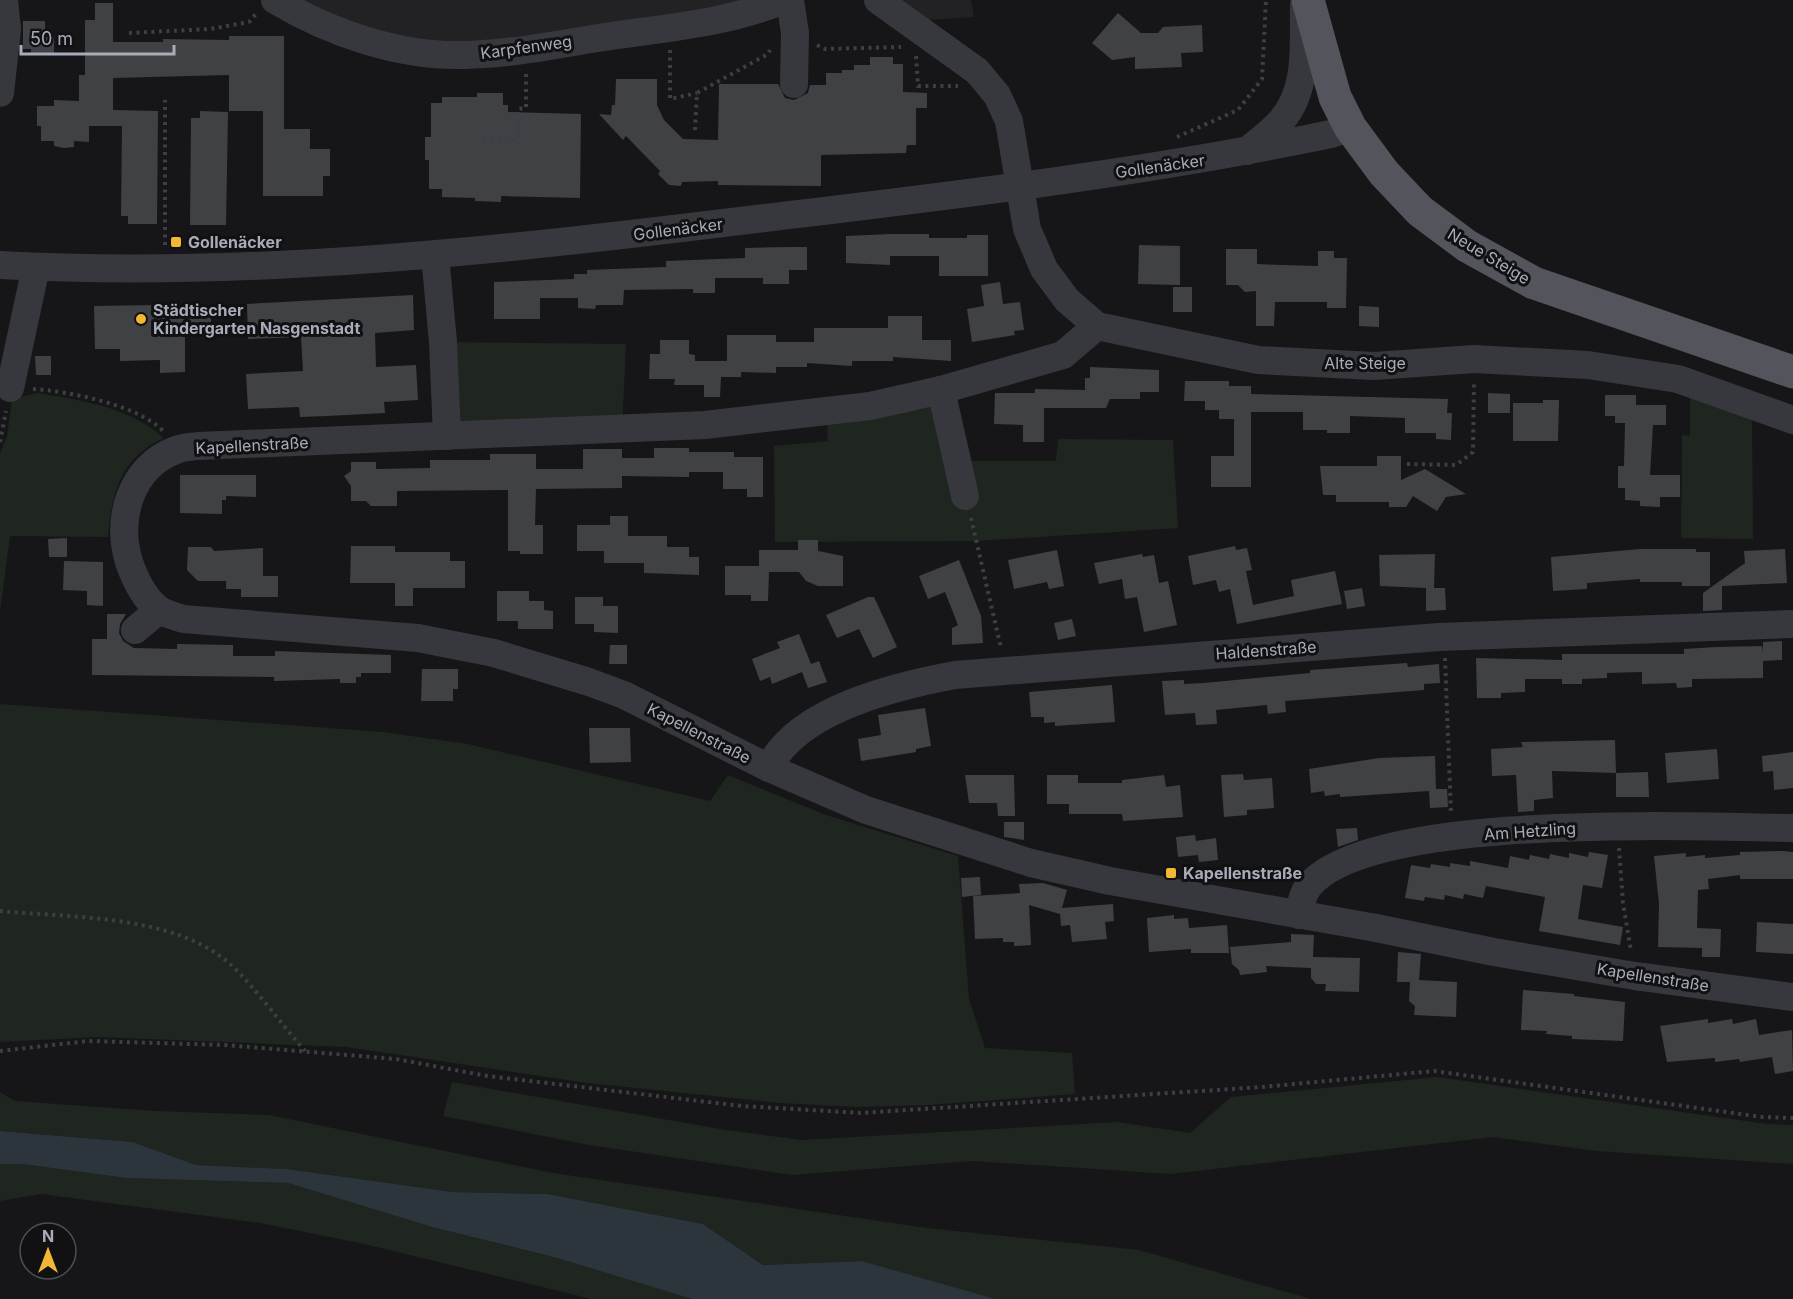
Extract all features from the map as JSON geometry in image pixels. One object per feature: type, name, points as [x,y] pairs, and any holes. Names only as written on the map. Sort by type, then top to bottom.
[{"type":"main road","name":"Neue Steige","points":[[1306,0],[1335,97],[1350,127],[1384,173],[1420,211],[1467,246],[1534,283],[1793,372]]},
{"type":"street","points":[[0,93],[7,29],[4,0]]},
{"type":"street","name":"Karpfenweg","points":[[267,3],[292,10],[381,44],[421,52],[464,55],[513,51],[697,23],[749,13],[783,0]]},
{"type":"street","points":[[790,0],[783,38],[794,84]]},
{"type":"street","points":[[878,0],[977,71],[997,95],[1009,121],[1027,229],[1044,268],[1067,300],[1096,326]]},
{"type":"street","points":[[1246,152],[1282,120],[1298,93],[1303,69],[1306,0]]},
{"type":"street","name":"Gollenäcker","points":[[0,265],[164,268],[293,265],[435,255],[594,239],[1020,186],[1246,152],[1331,134],[1350,127]]},
{"type":"street","points":[[435,255],[443,342],[447,436]]},
{"type":"street","points":[[10,388],[36,267]]},
{"type":"street","name":"Alte Steige","points":[[1096,326],[1258,360],[1374,366],[1474,359],[1588,365],[1678,379],[1793,420]]},
{"type":"street","name":"Kapellenstraße","points":[[1096,326],[1063,355],[941,390],[870,406],[736,423],[198,446],[175,450],[152,466],[133,488],[126,506],[123,525],[125,548],[133,574],[145,596],[159,610],[183,619],[418,638],[494,653],[619,693],[769,768],[866,810],[1031,863],[1110,880],[1635,975],[1793,997]]},
{"type":"street","points":[[941,390],[965,496]]},
{"type":"street","points":[[135,630],[159,610]]},
{"type":"street","name":"Haldenstraße","points":[[769,768],[775,754],[788,741],[824,717],[865,697],[907,684],[1006,670],[1445,637],[1793,624]]},
{"type":"street","name":"Am Hetzling","points":[[1299,915],[1302,900],[1309,886],[1345,860],[1403,842],[1532,829],[1617,826],[1793,828]]},
{"type":"path","points":[[1176,137],[1238,110],[1262,79],[1266,0]]},
{"type":"path","points":[[129,33],[210,29],[249,22],[267,3]]},
{"type":"path","points":[[670,49],[670,99],[697,93],[768,54],[783,38],[825,49],[904,46]]},
{"type":"path","points":[[915,46],[918,86],[970,86]]},
{"type":"path","points":[[483,142],[519,140],[518,109],[526,108],[526,70]]},
{"type":"path","points":[[695,130],[697,93]]},
{"type":"path","points":[[165,100],[165,246]]},
{"type":"path","points":[[1407,464],[1456,465],[1473,452],[1474,359]]},
{"type":"path","points":[[0,442],[10,388],[90,397],[130,411],[161,428],[175,450]]},
{"type":"path","points":[[965,496],[1006,670]]},
{"type":"path","points":[[1445,637],[1452,837]]},
{"type":"path","points":[[1617,826],[1623,903],[1635,975]]},
{"type":"path","points":[[0,911],[143,925],[190,939],[229,963],[305,1052]]},
{"type":"path","points":[[0,1051],[88,1041],[225,1045],[396,1059],[487,1076],[742,1106],[861,1113],[1251,1087],[1434,1071],[1762,1117],[1793,1118]]},
{"type":"shaded area","points":[[280,0],[780,0],[542,45],[381,44]]},
{"type":"shaded area","points":[[878,0],[971,0],[974,17],[906,21]]},
{"type":"shaded area","points":[[443,342],[626,344],[622,429],[447,436]]},
{"type":"shaded area","points":[[37,393],[104,406],[136,419],[164,438],[138,455],[121,478],[112,505],[108,537],[10,536],[0,612],[0,453],[7,437],[12,399]]},
{"type":"shaded area","points":[[1690,394],[1752,417],[1753,539],[1681,538],[1682,435],[1690,436]]},
{"type":"shaded area","points":[[930,400],[948,461],[1056,461],[1058,439],[1173,440],[1178,528],[977,541],[775,542],[774,446],[828,441],[827,421]]},
{"type":"shaded area","points":[[0,704],[383,732],[468,744],[710,801],[728,775],[826,815],[958,856],[969,999],[985,1048],[1072,1053],[1075,1094],[929,1105],[856,1107],[780,1103],[587,1083],[347,1047],[98,1037],[0,1042]]},
{"type":"shaded area","points":[[1437,1077],[1767,1124],[1793,1125],[1793,1164],[1596,1151],[1493,1137],[1170,1174],[973,1161],[792,1175],[589,1145],[443,1116],[452,1082],[720,1129],[801,1140],[1117,1122],[1190,1133],[1231,1097]]},
{"type":"shaded area","points":[[0,1092],[15,1101],[155,1111],[269,1115],[553,1173],[927,1228],[1139,1250],[1311,1299],[996,1299],[862,1261],[763,1265],[703,1224],[548,1194],[453,1192],[287,1169],[196,1165],[133,1142],[0,1131]]},
{"type":"shaded area","points":[[0,1131],[133,1142],[196,1165],[287,1169],[453,1192],[548,1194],[703,1224],[763,1265],[862,1261],[996,1299],[692,1299],[557,1258],[432,1227],[288,1183],[126,1178],[22,1164],[0,1164]]},
{"type":"shaded area","points":[[0,1164],[22,1164],[126,1178],[288,1183],[432,1227],[557,1258],[692,1299],[592,1299],[364,1244],[260,1223],[41,1194],[0,1201]]},
{"type":"building","points":[[95,3],[113,3],[113,42],[163,42],[163,39],[229,40],[229,36],[284,36],[284,129],[310,129],[310,149],[330,149],[330,176],[323,176],[323,196],[263,196],[263,111],[229,111],[229,75],[113,78],[113,110],[158,111],[157,224],[128,224],[128,216],[121,216],[122,126],[89,126],[89,142],[74,141],[74,147],[64,148],[54,146],[54,141],[41,141],[41,126],[37,126],[37,106],[54,106],[54,100],[79,101],[79,75],[85,75],[85,20],[95,20]]},
{"type":"building","points":[[1118,13],[1141,33],[1158,33],[1163,27],[1202,25],[1203,52],[1181,53],[1182,67],[1135,69],[1135,57],[1112,60],[1092,43]]},
{"type":"building","points":[[23,21],[45,21],[45,37],[54,37],[54,55],[31,55],[31,49],[23,49]]},
{"type":"building","points":[[870,57],[893,57],[893,64],[903,64],[903,92],[927,93],[927,108],[916,108],[916,145],[907,145],[906,153],[821,155],[821,186],[718,185],[718,181],[682,182],[681,186],[669,185],[658,174],[660,171],[626,136],[623,140],[599,114],[611,115],[612,105],[615,105],[616,79],[657,79],[657,105],[664,120],[683,139],[718,140],[719,84],[778,84],[785,98],[794,100],[808,93],[810,85],[826,85],[826,73],[854,70],[854,65],[870,65]]},
{"type":"building","points":[[477,93],[503,93],[503,105],[508,105],[508,112],[581,114],[580,198],[501,196],[501,202],[475,201],[475,198],[442,197],[442,189],[429,189],[429,160],[425,160],[425,137],[431,137],[431,103],[442,103],[442,97],[477,97]]},
{"type":"building","points":[[200,111],[228,112],[226,225],[190,225],[191,118],[200,118]]},
{"type":"building","points":[[929,234],[929,238],[967,238],[967,235],[988,235],[988,276],[939,276],[939,256],[890,256],[890,265],[846,263],[846,236]]},
{"type":"building","points":[[1139,245],[1180,246],[1180,285],[1138,284]]},
{"type":"building","points":[[807,247],[807,270],[789,270],[789,284],[763,284],[763,278],[715,278],[715,293],[693,293],[693,289],[624,290],[623,305],[596,305],[595,309],[578,308],[578,298],[540,298],[540,319],[494,319],[494,282],[574,279],[574,274],[587,274],[587,270],[666,267],[666,261],[745,258],[745,248]]},
{"type":"building","points":[[1226,249],[1257,249],[1257,264],[1318,266],[1318,251],[1334,251],[1334,258],[1347,258],[1346,308],[1327,308],[1327,302],[1275,302],[1274,326],[1256,326],[1256,291],[1245,292],[1238,285],[1226,285]]},
{"type":"building","points":[[1000,282],[1003,304],[1020,302],[1024,330],[1014,331],[1015,335],[972,342],[967,309],[984,306],[981,285]]},
{"type":"building","points":[[1173,287],[1192,287],[1192,312],[1173,312]]},
{"type":"building","points":[[413,295],[414,330],[375,333],[376,367],[416,365],[418,400],[384,402],[385,413],[300,417],[299,407],[248,409],[246,374],[303,371],[301,337],[248,339],[247,304]]},
{"type":"building","points":[[156,305],[156,311],[211,310],[211,335],[185,335],[185,372],[160,373],[160,360],[120,361],[120,349],[95,349],[94,306]]},
{"type":"building","points":[[1359,306],[1379,307],[1379,327],[1359,326]]},
{"type":"building","points":[[888,316],[922,316],[922,340],[951,340],[951,361],[893,357],[893,361],[852,361],[852,366],[807,363],[807,367],[776,367],[776,373],[741,372],[741,377],[721,377],[720,397],[704,397],[704,385],[674,385],[675,379],[649,379],[650,354],[660,354],[660,340],[689,340],[689,354],[695,355],[695,361],[727,361],[727,335],[776,335],[776,342],[814,342],[814,328],[888,328]]},
{"type":"building","points":[[35,356],[51,356],[51,375],[36,375]]},
{"type":"building","points":[[1090,367],[1159,370],[1159,392],[1140,392],[1140,399],[1110,399],[1106,408],[1044,408],[1044,442],[1023,442],[1023,425],[994,424],[995,393],[1035,393],[1035,389],[1085,390],[1085,378],[1090,378]]},
{"type":"building","points":[[1185,381],[1229,381],[1229,386],[1251,386],[1251,394],[1448,399],[1447,413],[1452,413],[1451,440],[1436,439],[1436,433],[1405,433],[1405,418],[1350,416],[1350,433],[1327,433],[1327,430],[1303,430],[1303,412],[1251,412],[1251,487],[1211,487],[1211,456],[1234,456],[1234,419],[1219,419],[1219,410],[1205,410],[1205,401],[1184,401]]},
{"type":"building","points":[[1488,393],[1510,394],[1510,413],[1488,413]]},
{"type":"building","points":[[1605,395],[1636,395],[1636,405],[1666,405],[1666,425],[1653,425],[1650,475],[1680,475],[1680,497],[1660,497],[1660,507],[1640,506],[1640,501],[1625,500],[1625,488],[1618,488],[1618,466],[1624,466],[1625,423],[1615,423],[1615,416],[1605,416]]},
{"type":"building","points":[[1543,400],[1559,400],[1558,441],[1513,441],[1513,403],[1543,403]]},
{"type":"building","points":[[654,448],[689,448],[689,452],[734,452],[734,457],[763,457],[763,497],[747,497],[747,489],[723,489],[723,472],[689,472],[689,477],[622,476],[622,488],[536,489],[535,525],[543,525],[543,554],[520,554],[520,551],[508,551],[508,490],[397,491],[397,506],[371,506],[366,501],[351,501],[351,486],[344,476],[351,471],[351,462],[376,462],[376,469],[430,468],[430,460],[490,460],[490,454],[536,454],[536,469],[583,469],[583,449],[622,449],[622,458],[654,458]]},
{"type":"building","points":[[1377,456],[1401,456],[1401,480],[1425,469],[1466,494],[1446,497],[1437,511],[1413,496],[1406,507],[1389,507],[1389,502],[1336,502],[1336,495],[1323,495],[1320,466],[1377,466]]},
{"type":"building","points":[[180,475],[256,475],[256,497],[226,496],[226,500],[222,500],[222,514],[180,513]]},
{"type":"building","points":[[610,516],[628,516],[628,536],[667,536],[667,547],[689,547],[689,557],[699,557],[699,575],[644,573],[644,563],[604,563],[604,551],[577,551],[577,525],[610,525]]},
{"type":"building","points":[[67,538],[67,557],[49,557],[48,539]]},
{"type":"building","points":[[798,540],[818,540],[818,551],[843,556],[843,586],[818,586],[806,581],[799,572],[769,572],[768,601],[751,601],[751,595],[725,595],[725,566],[759,566],[759,550],[798,550]]},
{"type":"building","points":[[351,546],[395,546],[395,552],[450,552],[450,561],[465,561],[465,588],[413,588],[413,606],[395,606],[395,583],[350,583]]},
{"type":"building","points":[[1235,546],[1236,550],[1247,548],[1252,570],[1246,571],[1253,605],[1294,596],[1291,580],[1335,571],[1342,604],[1237,624],[1230,589],[1219,592],[1216,580],[1193,585],[1188,556]]},
{"type":"building","points":[[188,547],[211,547],[214,551],[263,548],[263,576],[278,576],[278,597],[241,597],[241,589],[226,589],[226,581],[198,581],[187,570]]},
{"type":"building","points":[[1640,549],[1696,549],[1696,552],[1710,552],[1710,586],[1682,586],[1682,582],[1640,582],[1640,579],[1587,583],[1587,589],[1553,591],[1551,557]]},
{"type":"building","points":[[1785,549],[1787,583],[1722,586],[1722,610],[1703,611],[1703,593],[1745,563],[1744,551]]},
{"type":"building","points":[[1057,550],[1064,586],[1049,589],[1047,582],[1014,589],[1008,560]]},
{"type":"building","points":[[1142,554],[1143,557],[1154,555],[1159,583],[1168,581],[1177,625],[1144,632],[1137,597],[1125,599],[1122,579],[1099,584],[1094,563]]},
{"type":"building","points":[[1435,554],[1434,588],[1445,588],[1446,610],[1426,611],[1426,588],[1380,586],[1379,555]]},
{"type":"building","points":[[959,560],[981,616],[983,643],[952,645],[952,628],[958,625],[945,592],[928,599],[919,576]]},
{"type":"building","points":[[64,561],[103,562],[103,606],[87,605],[87,591],[63,590]]},
{"type":"building","points":[[1362,588],[1365,606],[1347,609],[1344,591]]},
{"type":"building","points":[[497,591],[529,591],[529,601],[544,601],[544,610],[553,611],[553,629],[518,629],[518,621],[497,621]]},
{"type":"building","points":[[575,597],[603,597],[603,606],[618,606],[618,633],[594,632],[594,624],[575,624]]},
{"type":"building","points":[[868,597],[874,597],[897,647],[873,658],[859,629],[837,638],[826,615]]},
{"type":"building","points":[[107,614],[126,614],[120,624],[119,633],[123,641],[134,648],[177,649],[177,644],[233,645],[233,656],[275,656],[275,651],[391,655],[391,673],[361,673],[361,677],[356,677],[356,683],[340,683],[340,679],[274,681],[274,677],[92,675],[92,639],[107,639]]},
{"type":"building","points":[[1072,619],[1076,636],[1058,640],[1054,623]]},
{"type":"building","points":[[799,634],[811,664],[819,661],[827,682],[808,688],[802,672],[772,684],[770,677],[760,681],[752,659],[780,648],[777,642]]},
{"type":"building","points":[[1782,641],[1782,660],[1763,661],[1763,678],[1692,679],[1692,687],[1677,688],[1676,683],[1642,684],[1642,672],[1607,673],[1607,678],[1582,679],[1582,684],[1562,684],[1562,679],[1525,679],[1525,692],[1501,693],[1501,698],[1477,698],[1476,658],[1562,660],[1562,654],[1684,654],[1684,649],[1762,646],[1763,652],[1763,642]]},
{"type":"building","points":[[610,645],[627,645],[627,664],[609,664]]},
{"type":"building","points":[[1407,663],[1408,667],[1439,664],[1440,683],[1424,684],[1424,690],[1285,701],[1286,712],[1268,714],[1267,705],[1216,710],[1217,724],[1196,725],[1195,713],[1165,715],[1162,681],[1184,680],[1184,684],[1204,683],[1310,673],[1310,670]]},
{"type":"building","points":[[422,669],[458,669],[458,689],[453,689],[453,701],[421,701]]},
{"type":"building","points":[[1112,685],[1115,722],[1055,726],[1055,722],[1044,723],[1044,717],[1031,717],[1029,692]]},
{"type":"building","points":[[925,708],[931,746],[916,749],[916,752],[861,761],[858,739],[881,735],[878,715]]},
{"type":"building","points":[[589,728],[630,728],[631,762],[590,763]]},
{"type":"building","points":[[1615,740],[1616,773],[1552,771],[1553,798],[1534,800],[1534,811],[1518,812],[1516,775],[1492,776],[1491,749],[1523,747],[1521,742]]},
{"type":"building","points":[[1717,749],[1719,779],[1667,783],[1665,753]]},
{"type":"building","points":[[1793,752],[1793,788],[1774,790],[1773,771],[1763,772],[1762,756]]},
{"type":"building","points":[[1435,756],[1436,789],[1447,789],[1448,807],[1430,808],[1429,791],[1340,797],[1340,794],[1325,796],[1324,791],[1311,793],[1309,769],[1379,758]]},
{"type":"building","points":[[1648,772],[1649,797],[1616,797],[1616,773]]},
{"type":"building","points":[[1243,774],[1244,780],[1272,778],[1274,808],[1247,810],[1247,815],[1224,817],[1221,775]]},
{"type":"building","points":[[965,775],[1014,775],[1015,816],[998,816],[997,803],[969,803]]},
{"type":"building","points":[[1047,775],[1078,775],[1078,783],[1122,783],[1122,780],[1164,775],[1166,787],[1180,785],[1183,817],[1123,821],[1122,814],[1069,814],[1069,804],[1047,804]]},
{"type":"building","points":[[1004,822],[1024,822],[1024,840],[1004,837]]},
{"type":"building","points":[[1357,828],[1358,840],[1338,847],[1336,829]]},
{"type":"building","points":[[1195,835],[1196,841],[1216,838],[1218,860],[1199,862],[1198,855],[1178,857],[1176,837]]},
{"type":"building","points":[[1589,852],[1608,855],[1602,888],[1583,885],[1578,919],[1623,927],[1620,945],[1539,931],[1545,897],[1486,886],[1483,898],[1464,894],[1463,899],[1445,895],[1444,900],[1425,897],[1424,901],[1405,898],[1411,865],[1430,868],[1431,864],[1450,867],[1450,863],[1470,866],[1470,861],[1508,868],[1510,856],[1529,860],[1530,855],[1549,859],[1550,854],[1569,858],[1569,853],[1588,857]]},
{"type":"building","points":[[1740,852],[1793,852],[1793,879],[1740,879],[1740,875],[1708,879],[1709,889],[1698,890],[1697,928],[1721,929],[1720,957],[1702,957],[1702,948],[1658,947],[1659,904],[1654,856],[1686,853],[1686,857],[1705,855],[1705,858],[1740,855]]},
{"type":"building","points":[[980,877],[981,895],[962,897],[961,878]]},
{"type":"building","points":[[1043,883],[1067,890],[1062,908],[1113,904],[1114,921],[1105,922],[1107,939],[1072,942],[1070,925],[1061,926],[1060,914],[1029,905],[1031,945],[1014,946],[1014,942],[1003,942],[1003,938],[975,939],[973,896],[1020,893],[1019,884]]},
{"type":"building","points":[[1174,915],[1174,919],[1188,918],[1189,928],[1227,925],[1229,953],[1191,953],[1191,949],[1149,952],[1147,918]]},
{"type":"building","points":[[1757,922],[1793,924],[1793,954],[1756,952]]},
{"type":"building","points":[[1291,934],[1314,935],[1313,957],[1360,958],[1359,992],[1325,991],[1326,984],[1316,984],[1311,978],[1311,968],[1266,966],[1267,972],[1240,975],[1239,970],[1232,964],[1230,947],[1291,942]]},
{"type":"building","points":[[1398,952],[1421,954],[1419,980],[1457,982],[1456,1017],[1414,1015],[1415,1006],[1409,1001],[1410,982],[1397,982]]},
{"type":"building","points":[[1523,990],[1574,994],[1574,996],[1625,1002],[1623,1041],[1572,1039],[1572,1036],[1546,1034],[1547,1031],[1521,1030]]},
{"type":"building","points":[[1708,1019],[1708,1023],[1732,1019],[1733,1024],[1756,1019],[1759,1035],[1792,1030],[1793,1071],[1775,1074],[1772,1057],[1740,1062],[1739,1059],[1715,1062],[1715,1058],[1667,1062],[1660,1026]]},
{"type":"place","name":"Gollenäcker","points":[[176,242]]},
{"type":"place","name":"Städtischer Kindergarten Nasgenstadt","points":[[141,319]]},
{"type":"place","name":"Kapellenstraße","points":[[1171,873]]}]
